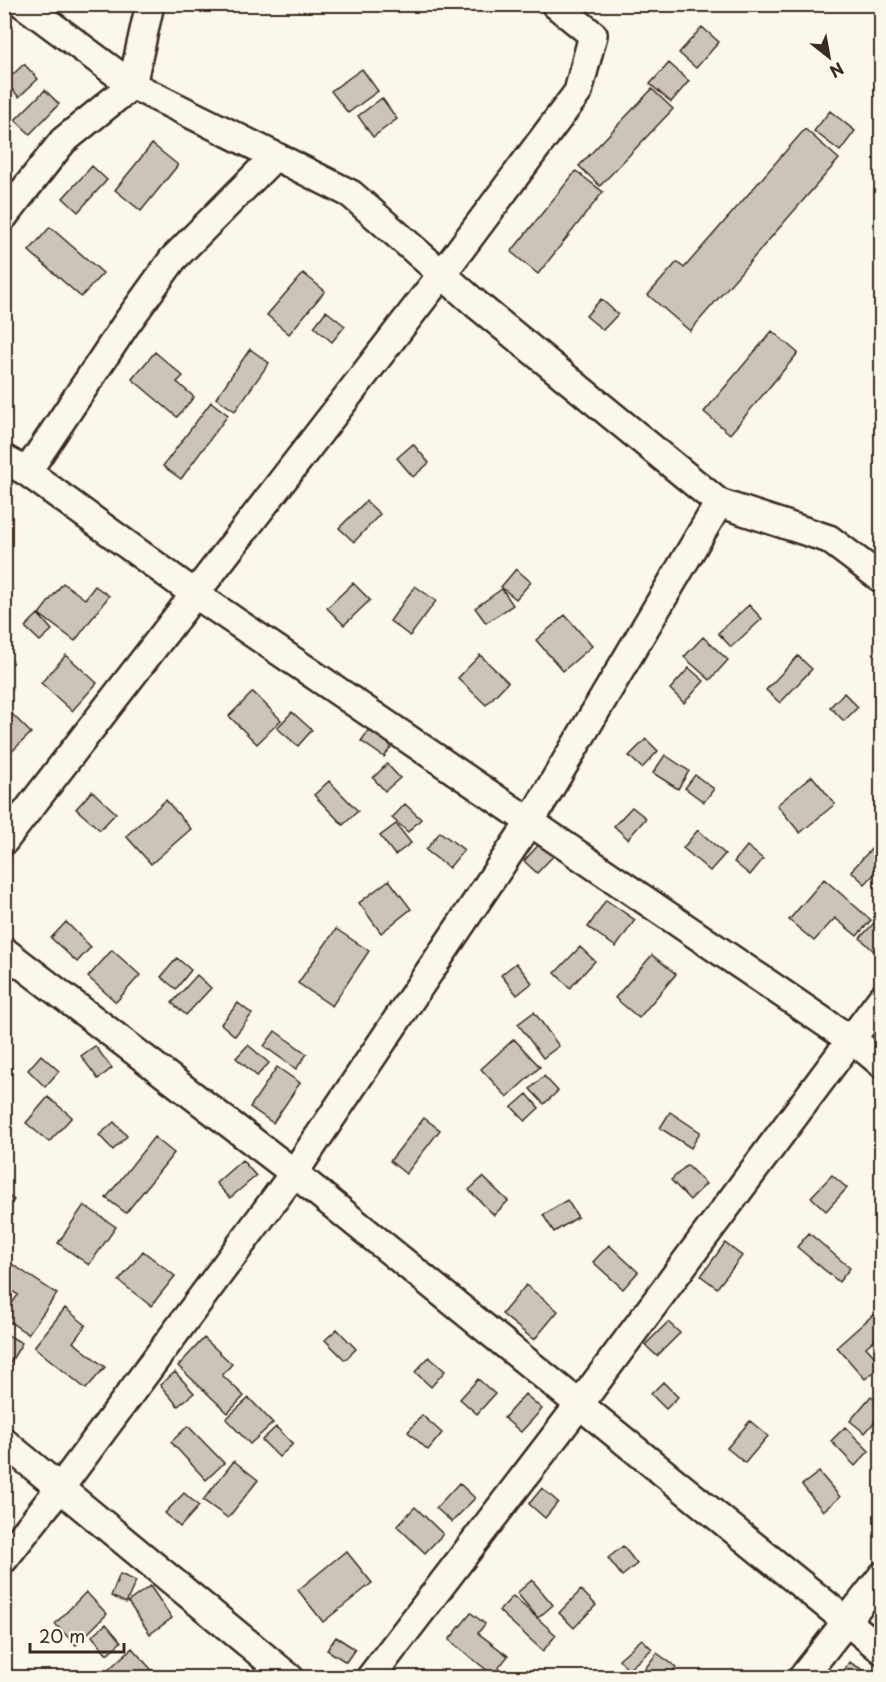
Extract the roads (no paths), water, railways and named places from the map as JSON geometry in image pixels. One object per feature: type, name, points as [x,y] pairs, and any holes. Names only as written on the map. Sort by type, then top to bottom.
[{"type":"street","points":[[23,4],[132,85],[351,194],[442,274],[719,503],[829,539],[882,579]]},
{"type":"street","points":[[4,216],[63,141],[132,85],[150,4]]},
{"type":"street","points":[[4,841],[442,274],[578,92],[593,35],[555,4]]},
{"type":"street","points":[[275,156],[173,259],[126,324],[16,466],[195,594],[851,1040],[882,1064]]},
{"type":"street","points":[[4,1558],[60,1488],[294,1173],[530,822],[719,503]]},
{"type":"street","points":[[4,951],[294,1173],[882,1650]]},
{"type":"street","points":[[370,1677],[579,1405],[882,998]]},
{"type":"street","points":[[4,1442],[290,1677]]},
{"type":"street","points":[[802,1677],[882,1576]]}]
